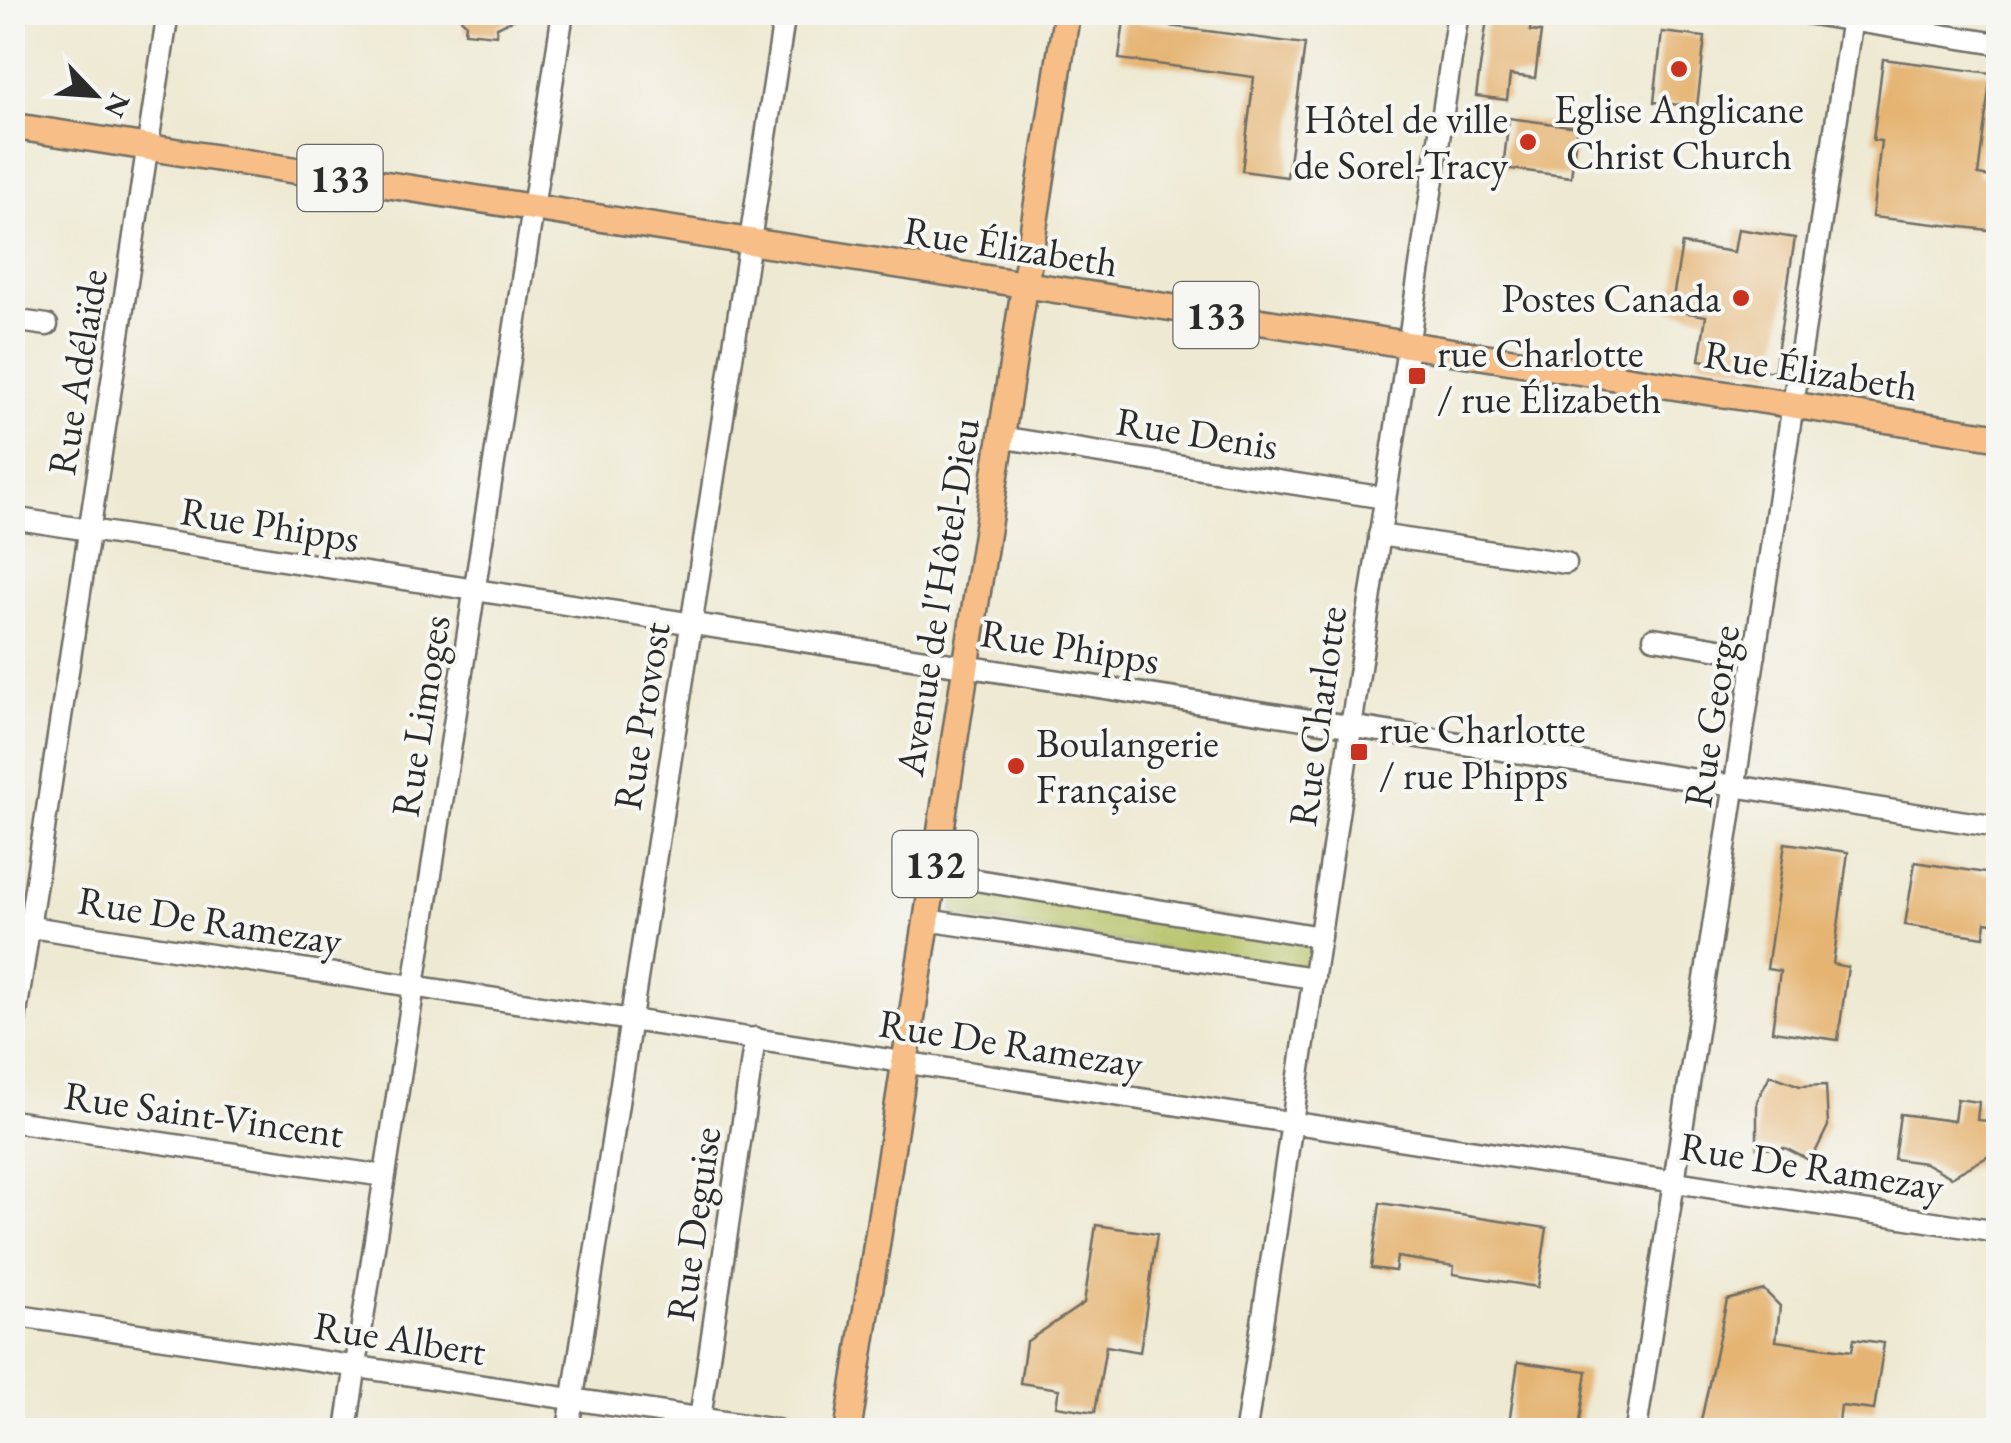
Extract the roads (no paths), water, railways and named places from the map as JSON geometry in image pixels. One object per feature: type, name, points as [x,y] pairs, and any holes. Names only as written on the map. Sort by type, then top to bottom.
[{"type":"main road","name":"Avenue de l'Hôtel-Dieu","points":[[848,1430],[1067,12]]},
{"type":"main road","name":"Rue Élizabeth","points":[[12,126],[1998,437]]},
{"type":"street","name":"Rue Adélaïde","points":[[12,1040],[21,926],[88,531],[168,12]]},
{"type":"street","name":"Rue Limoges","points":[[346,1430],[562,12]]},
{"type":"street","name":"Rue Provost","points":[[568,1430],[785,12]]},
{"type":"street","name":"Rue Charlotte","points":[[1246,1430],[1458,12]]},
{"type":"street","points":[[1799,12],[1852,17],[1998,44]]},
{"type":"street","name":"Rue George","points":[[1636,1430],[1852,17]]},
{"type":"street","points":[[12,320],[47,325]]},
{"type":"street","name":"Rue Denis","points":[[999,437],[1385,498]]},
{"type":"street","name":"Rue Phipps","points":[[12,518],[1998,827]]},
{"type":"street","points":[[1379,534],[1566,563]]},
{"type":"street","points":[[1654,638],[1756,655]]},
{"type":"street","points":[[934,873],[1320,938]]},
{"type":"street","points":[[926,920],[1314,978]]},
{"type":"street","name":"Rue De Ramezay","points":[[21,926],[1998,1232]]},
{"type":"street","name":"Rue Deguise","points":[[700,1419],[756,1038]]},
{"type":"street","name":"Rue Saint-Vincent","points":[[12,1121],[384,1176]]},
{"type":"street","name":"Rue Albert","points":[[12,1315],[777,1430]]},
{"type":"place","name":"Eglise Anglicane Christ Church","points":[[1679,69]]},
{"type":"place","name":"Hôtel de ville de Sorel-Tracy","points":[[1528,142]]},
{"type":"place","name":"Postes Canada","points":[[1741,298]]},
{"type":"place","name":"rue Charlotte / rue Élizabeth","points":[[1417,376]]},
{"type":"place","name":"rue Charlotte / rue Phipps","points":[[1359,752]]},
{"type":"place","name":"Boulangerie Française","points":[[1016,766]]}]
